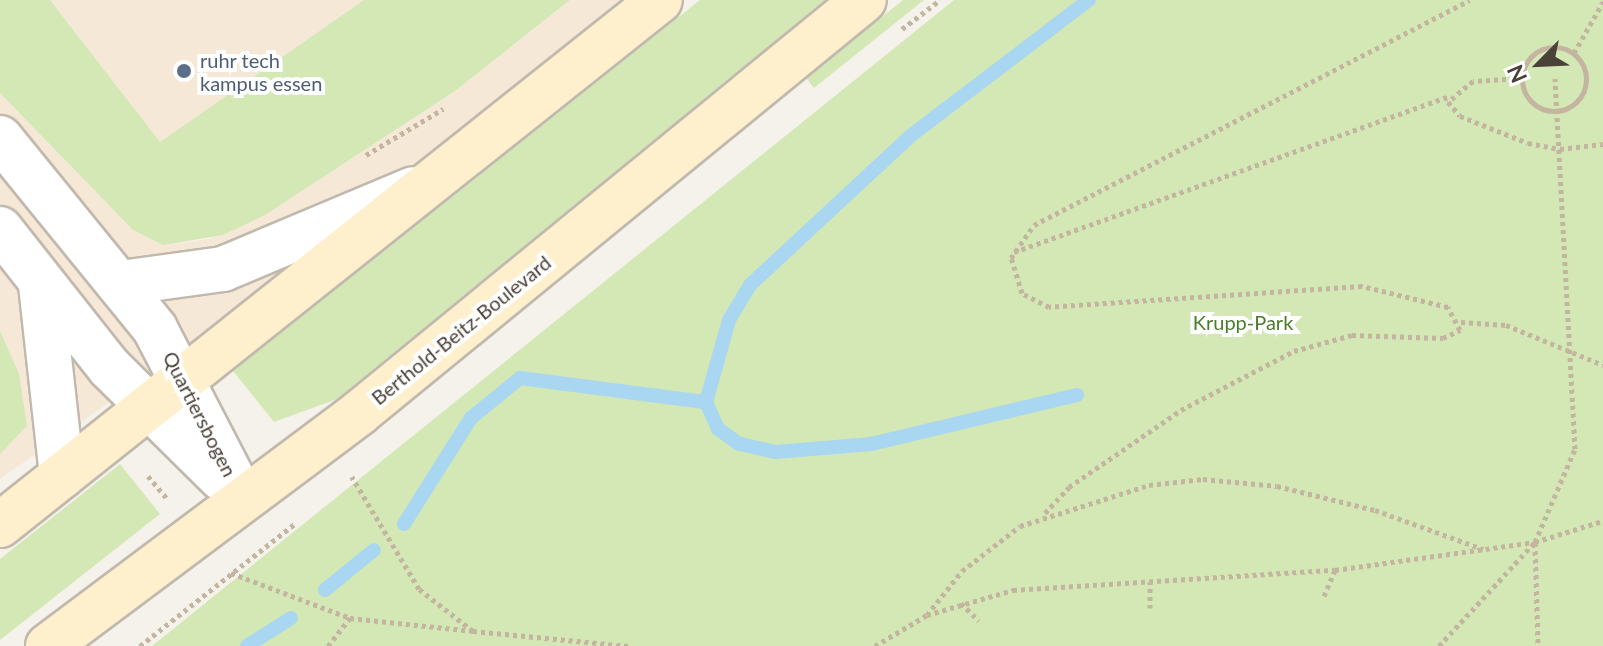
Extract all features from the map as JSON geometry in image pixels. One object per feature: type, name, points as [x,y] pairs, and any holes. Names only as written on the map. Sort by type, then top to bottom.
[{"type":"main road","points":[[0,525],[660,0]]},
{"type":"main road","name":"Berthold-Beitz-Boulevard","points":[[48,646],[359,413],[864,0]]},
{"type":"street","name":"Quartiersbogen","points":[[0,138],[121,283],[184,380],[243,499]]},
{"type":"street","points":[[121,283],[223,269],[430,183]]},
{"type":"street","name":"Quartiersbogen","points":[[0,229],[41,283],[146,407],[243,499]]},
{"type":"street","points":[[41,283],[62,476]]},
{"type":"path","points":[[1469,0],[1034,225],[1014,252],[1017,286],[1049,307],[1362,286],[1448,307],[1461,322],[1506,325],[1603,365]]},
{"type":"path","points":[[1558,111],[1586,88],[1574,53],[1603,2]]},
{"type":"path","points":[[1522,78],[1541,49],[1574,53]]},
{"type":"path","points":[[1014,252],[1448,97],[1473,81],[1522,78]]},
{"type":"path","points":[[1522,78],[1532,103],[1558,111]]},
{"type":"path","points":[[1439,646],[1535,542],[1575,449],[1573,351],[1555,79]]},
{"type":"path","points":[[1448,97],[1460,116],[1560,149],[1603,144]]},
{"type":"path","points":[[359,159],[451,105]]},
{"type":"path","points":[[927,615],[962,571],[1045,513],[1100,465],[1252,369],[1333,338],[1443,338],[1456,334],[1461,322]]},
{"type":"path","points":[[352,477],[383,520],[396,555],[434,604],[473,631]]},
{"type":"path","points":[[1045,513],[1149,485],[1235,481],[1375,510],[1483,549]]},
{"type":"path","points":[[875,646],[927,615],[960,602],[1013,590],[1335,570],[1535,542],[1603,521]]},
{"type":"path","points":[[1535,542],[1538,646]]},
{"type":"path","points":[[1324,596],[1335,570]]},
{"type":"path","points":[[232,574],[292,594],[327,612],[350,618],[628,646]]},
{"type":"path","points":[[1150,582],[1150,608]]},
{"type":"path","points":[[960,602],[979,621]]},
{"type":"path","points":[[328,646],[350,618]]},
{"type":"shaded area","name":"ruhr tech kampus essen","points":[[50,0],[364,0],[160,142]]},
{"type":"shaded area","points":[[570,0],[627,0],[191,345],[0,479],[0,93],[133,230],[163,245],[209,239],[265,215],[455,91]]},
{"type":"green space","points":[[0,0],[50,0],[160,142],[364,0],[570,0],[455,91],[265,215],[223,235],[163,245],[133,230],[0,93]]},
{"type":"green space","points":[[700,0],[825,0],[337,399],[274,422],[233,371]]},
{"type":"green space","points":[[903,0],[924,0],[814,88],[806,78]]},
{"type":"green space","name":"Krupp-Park","points":[[954,0],[1603,0],[1603,646],[152,646]]},
{"type":"green space","points":[[0,331],[19,374],[27,426],[0,454]]},
{"type":"green space","points":[[120,464],[160,514],[0,640],[0,559]]},
{"type":"waterway","points":[[1077,395],[872,444],[775,452],[739,444],[718,429],[706,402],[729,320],[750,285],[909,137],[1089,0]]},
{"type":"waterway","points":[[404,524],[471,418],[520,378],[706,402]]},
{"type":"waterway","points":[[325,590],[374,550]]},
{"type":"waterway","points":[[247,646],[291,618]]},
{"type":"place","name":"ruhr tech kampus essen","points":[[184,71]]}]
